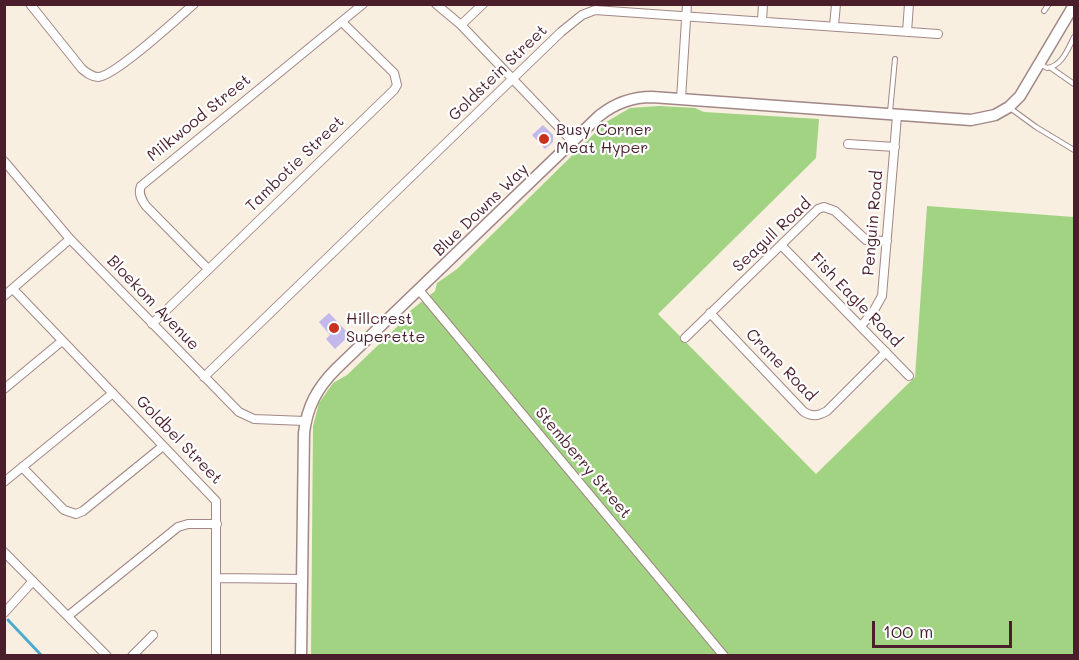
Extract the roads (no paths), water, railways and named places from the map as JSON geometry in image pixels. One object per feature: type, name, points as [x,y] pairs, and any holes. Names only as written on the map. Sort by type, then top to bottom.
[{"type":"street","points":[[32,5],[82,69],[98,77],[114,70],[194,4]]},
{"type":"street","name":"Milkwood Street","points":[[208,269],[146,206],[139,190],[141,186],[363,4]]},
{"type":"street","points":[[436,4],[461,25],[573,142]]},
{"type":"street","points":[[461,25],[483,4]]},
{"type":"street","points":[[681,99],[687,4]]},
{"type":"street","points":[[762,21],[763,4]]},
{"type":"street","points":[[834,26],[836,4]]},
{"type":"street","points":[[907,32],[909,4]]},
{"type":"street","points":[[1010,107],[1045,66],[1074,5]]},
{"type":"street","name":"Goldstein Street","points":[[204,377],[561,32],[588,12],[595,10],[687,15],[938,34]]},
{"type":"street","name":"Tambotie Street","points":[[152,324],[394,90],[397,85],[394,73],[342,22]]},
{"type":"street","name":"Blue Downs Way","points":[[301,656],[305,421],[313,399],[326,379],[599,117],[617,104],[639,97],[971,120],[995,116],[1010,107]]},
{"type":"street","name":"Penguin Road","points":[[861,326],[873,312],[882,296],[895,147],[894,115]]},
{"type":"street","points":[[848,144],[895,147]]},
{"type":"street","name":"Bloekom Avenue","points":[[4,161],[70,239],[235,408],[249,417],[305,421]]},
{"type":"street","name":"Seagull Road","points":[[685,338],[814,212],[824,207],[835,211],[866,240],[887,241]]},
{"type":"street","points":[[4,296],[70,239]]},
{"type":"street","name":"Fish Eagle Road","points":[[781,245],[909,376]]},
{"type":"street","name":"Goldbel Street","points":[[13,289],[214,497],[217,504],[216,656]]},
{"type":"street","name":"Stemberry Street","points":[[419,290],[724,656]]},
{"type":"street","name":"Crane Road","points":[[710,313],[804,412],[810,415],[816,416],[827,411],[886,352]]},
{"type":"street","points":[[4,389],[62,341]]},
{"type":"street","points":[[4,482],[113,393]]},
{"type":"street","points":[[22,467],[67,512],[76,514],[83,511],[163,446]]},
{"type":"street","points":[[68,616],[178,527],[188,524],[217,524]]},
{"type":"street","points":[[4,552],[107,656]]},
{"type":"street","points":[[217,578],[303,579]]},
{"type":"street","points":[[4,613],[33,581]]},
{"type":"street","points":[[132,656],[153,635]]},
{"type":"lane","points":[[1044,12],[1048,4]]},
{"type":"lane","points":[[1045,66],[1060,62],[1074,38]]},
{"type":"lane","points":[[894,115],[895,59]]},
{"type":"lane","points":[[1045,66],[1074,84]]},
{"type":"lane","points":[[1010,107],[1036,127],[1074,150]]},
{"type":"waterway","points":[[8,620],[42,656]]},
{"type":"place","name":"Busy Corner Meat Hyper","points":[[544,139]]},
{"type":"place","name":"Hillcrest Superette","points":[[334,328]]}]
